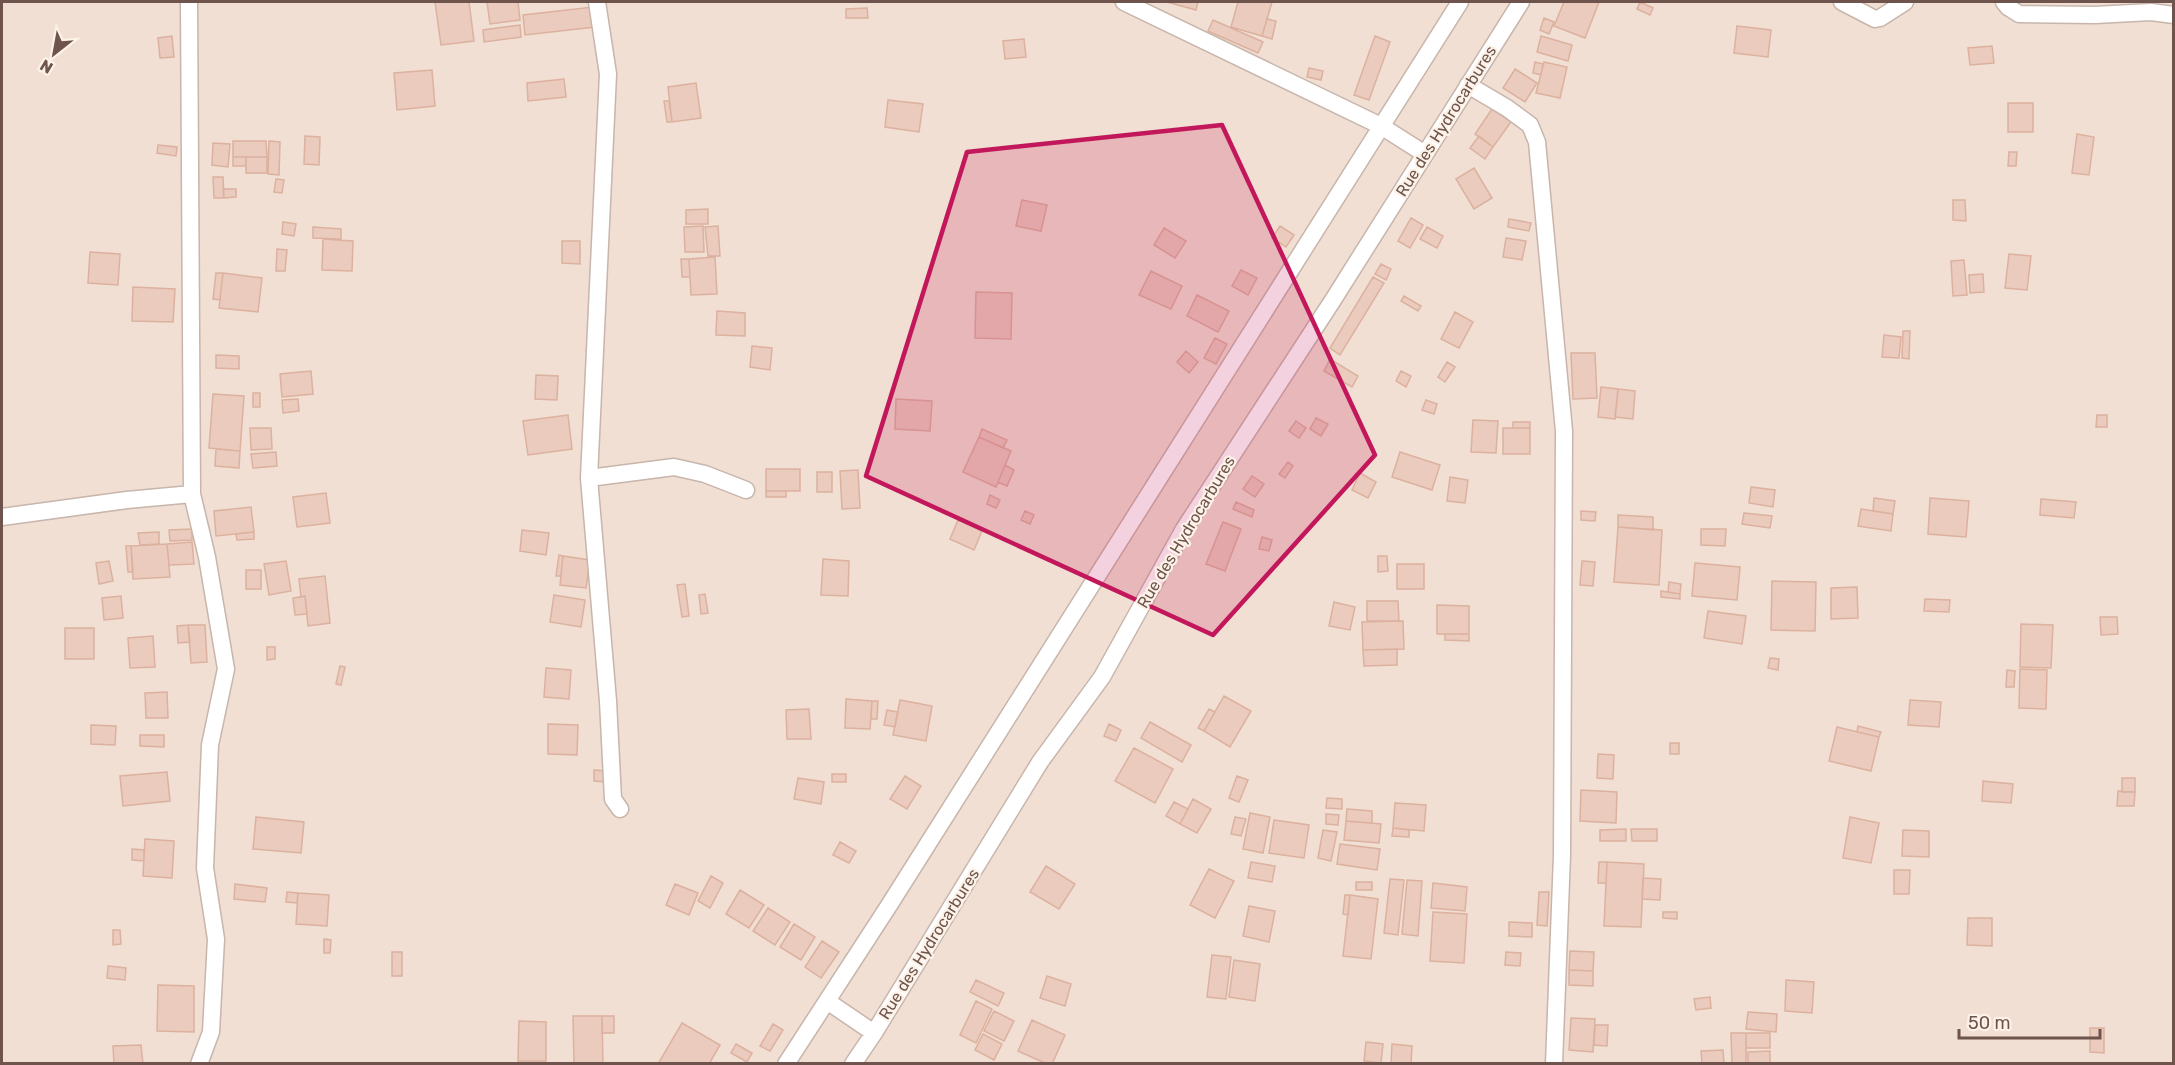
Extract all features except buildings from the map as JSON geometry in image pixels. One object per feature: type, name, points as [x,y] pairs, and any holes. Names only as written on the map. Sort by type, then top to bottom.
[{"type":"street","points":[[189,2],[192,494],[207,557],[226,669],[210,745],[205,868],[216,939],[211,1032],[200,1064]]},
{"type":"street","points":[[597,2],[608,74],[589,478],[608,701],[613,799],[620,809]]},
{"type":"street","points":[[1124,2],[1381,126],[1425,154]]},
{"type":"street","points":[[786,1064],[895,897],[1460,2]]},
{"type":"street","name":"Rue des Hydrocarbures","points":[[853,1064],[1041,762],[1102,677],[1184,529],[1521,2]]},
{"type":"street","points":[[1842,2],[1875,19],[1881,18],[1905,2]]},
{"type":"street","points":[[2004,2],[2019,14],[2095,15],[2151,12],[2174,15]]},
{"type":"street","points":[[1468,85],[1507,108],[1530,125],[1537,142],[1564,430],[1562,855],[1554,1064]]},
{"type":"street","points":[[589,478],[674,467],[705,474],[746,490]]},
{"type":"street","points":[[2,517],[127,500],[192,494]]},
{"type":"street","points":[[827,1000],[874,1033]]},
{"type":"highlighted area","points":[[1222,125],[1375,455],[1213,635],[866,476],[967,152]]},
{"type":"shaded area","points":[[2,2],[2173,2],[2173,1063],[2,1063]]}]
